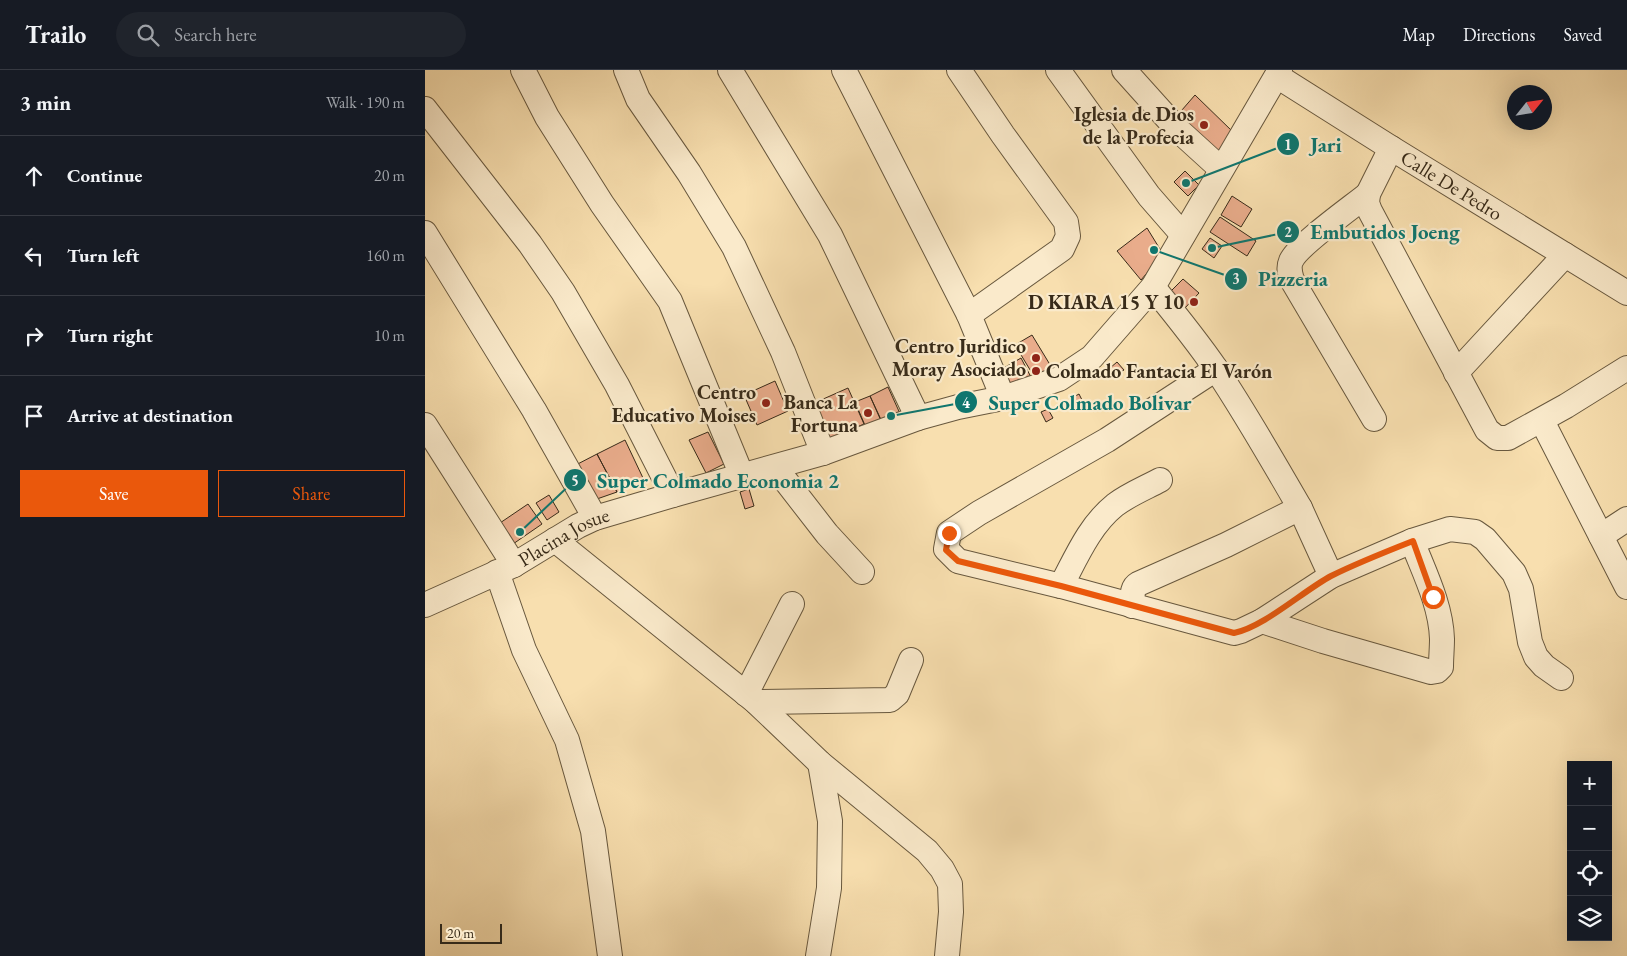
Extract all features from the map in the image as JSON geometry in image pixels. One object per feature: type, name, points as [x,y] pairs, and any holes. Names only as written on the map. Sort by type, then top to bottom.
[{"type":"street","points":[[523,70],[547,117],[592,188],[670,301],[742,476]]},
{"type":"street","points":[[626,70],[638,99],[689,173],[734,248],[783,352],[823,453]]},
{"type":"street","points":[[729,70],[830,235],[918,418]]},
{"type":"street","points":[[843,70],[969,315],[1003,398]]},
{"type":"street","points":[[959,70],[1066,222],[1068,236],[1062,249],[969,315]]},
{"type":"street","points":[[1058,70],[1149,196],[1183,236]]},
{"type":"street","points":[[1124,70],[1177,129],[1221,170]]},
{"type":"street","name":"Placina Josue","points":[[425,605],[506,568],[595,518],[823,453],[918,418],[1003,398],[1059,379],[1093,357],[1153,287],[1279,73]]},
{"type":"street","name":"Calle De Pedro","points":[[1279,73],[1391,148],[1627,293]]},
{"type":"street","points":[[425,109],[530,244],[563,292],[617,385],[673,495]]},
{"type":"street","points":[[1391,148],[1368,194],[1367,203],[1369,211],[1487,430],[1497,438],[1508,438],[1542,420],[1627,368]]},
{"type":"street","points":[[1368,194],[1303,246],[1291,260],[1289,270],[1292,280],[1374,419]]},
{"type":"street","points":[[425,233],[534,410],[595,518]]},
{"type":"street","points":[[1456,373],[1565,255]]},
{"type":"street","points":[[1153,287],[1216,369],[1265,447],[1299,508],[1331,576]]},
{"type":"street","points":[[1216,369],[1107,440],[979,513],[949,533],[946,550],[958,561],[1061,586],[1234,633],[1261,621],[1331,576],[1413,541],[1450,528],[1475,532],[1485,539],[1514,573],[1521,588],[1531,642],[1536,657],[1544,666],[1561,678]]},
{"type":"street","points":[[1542,420],[1627,587]]},
{"type":"street","points":[[425,425],[506,568],[524,650],[567,740],[593,831],[611,956]]},
{"type":"street","points":[[775,467],[827,534],[862,572]]},
{"type":"street","points":[[1061,586],[1089,534],[1101,519],[1116,505],[1160,480]]},
{"type":"street","points":[[1132,606],[1133,589],[1138,584],[1226,545],[1299,508]]},
{"type":"street","points":[[1601,536],[1627,519]]},
{"type":"street","points":[[555,540],[751,698],[820,763],[927,852],[942,869],[950,884],[951,912],[947,956]]},
{"type":"street","points":[[1261,621],[1431,672],[1437,671],[1441,667],[1442,638],[1439,617],[1413,541]]},
{"type":"street","points":[[751,698],[792,604]]},
{"type":"street","points":[[751,698],[890,700],[897,694],[911,660]]},
{"type":"street","points":[[818,956],[829,888],[830,822],[820,763]]},
{"type":"building","name":"Iglesia de Dios de la Profecia","points":[[1195,95],[1232,131],[1217,158],[1175,118]]},
{"type":"building","points":[[1185,171],[1199,185],[1188,196],[1174,182]]},
{"type":"building","points":[[1232,196],[1252,209],[1241,227],[1221,215]]},
{"type":"building","points":[[1220,217],[1256,241],[1247,256],[1210,232]]},
{"type":"building","points":[[1147,228],[1163,254],[1141,280],[1117,251]]},
{"type":"building","points":[[1210,238],[1222,246],[1214,258],[1202,249]]},
{"type":"building","points":[[1183,279],[1199,293],[1185,308],[1169,293]]},
{"type":"building","points":[[1032,335],[1052,368],[1035,378],[1015,345]]},
{"type":"building","points":[[1021,358],[1033,381],[1014,391],[1002,369]]},
{"type":"building","points":[[1117,362],[1124,370],[1116,375],[1110,368]]},
{"type":"building","name":"Centro Educativo Moises","points":[[775,381],[788,411],[757,425],[744,395]]},
{"type":"building","points":[[888,387],[902,418],[884,426],[870,396]]},
{"type":"building","points":[[848,388],[864,424],[827,440],[812,404]]},
{"type":"building","points":[[1079,394],[1084,404],[1075,408],[1070,399]]},
{"type":"building","name":"Banca La Fortuna","points":[[870,396],[882,423],[867,430],[855,402]]},
{"type":"building","points":[[1048,409],[1053,418],[1046,422],[1041,412]]},
{"type":"building","points":[[708,432],[724,464],[706,473],[689,440]]},
{"type":"building","points":[[625,440],[643,478],[617,492],[597,454]]},
{"type":"building","points":[[597,454],[617,492],[594,500],[570,468]]},
{"type":"building","points":[[749,489],[754,506],[745,509],[740,492]]},
{"type":"building","points":[[549,495],[559,512],[547,520],[536,503]]},
{"type":"building","points":[[528,504],[542,524],[513,544],[497,525]]},
{"type":"place","name":"Iglesia de Dios de la Profecia","points":[[1204,125]]},
{"type":"place","name":"Jari","points":[[1186,183]]},
{"type":"place","name":"Embutidos Joeng","points":[[1212,248]]},
{"type":"place","name":"Pizzeria","points":[[1154,250]]},
{"type":"place","name":"D KIARA 15 Y 10","points":[[1194,302]]},
{"type":"place","name":"Centro Juridico Moray Asociado","points":[[1036,358]]},
{"type":"place","name":"Colmado Fantacia El Varón","points":[[1036,371]]},
{"type":"place","name":"Centro Educativo Moises","points":[[766,403]]},
{"type":"place","name":"Banca La Fortuna","points":[[868,413]]},
{"type":"place","name":"Super Colmado Bolivar","points":[[891,416]]},
{"type":"place","name":"Super Colmado Economia 2","points":[[520,532]]},
{"type":"route","points":[[949,533],[946,550],[958,561],[1061,586],[1234,633],[1261,621],[1331,576],[1413,541],[1433,597]]}]
